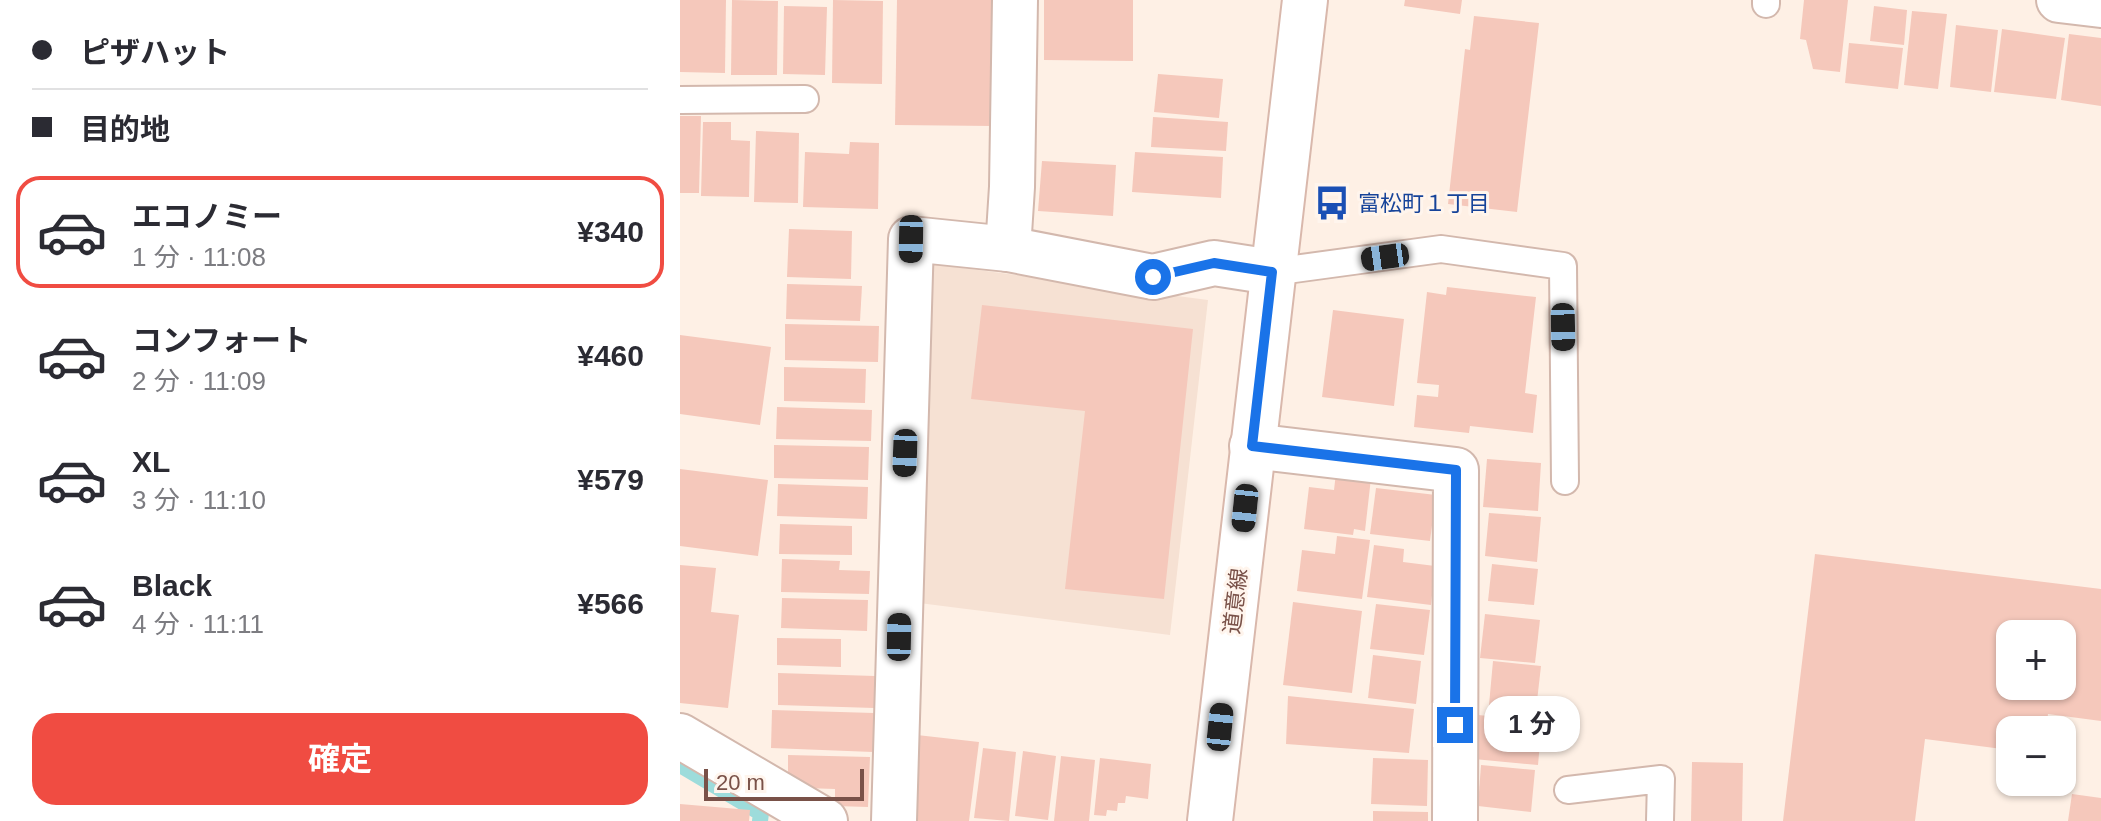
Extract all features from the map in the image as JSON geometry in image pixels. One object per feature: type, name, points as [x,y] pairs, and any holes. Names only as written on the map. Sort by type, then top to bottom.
[{"type":"street","points":[[1008,249],[1015,0]]},
{"type":"street","name":"道意線","points":[[1210,821],[1305,0]]},
{"type":"street","points":[[2059,0],[2101,5]]},
{"type":"street","points":[[894,821],[911,239],[1008,249],[1153,277],[1214,263],[1272,272]]},
{"type":"street","points":[[1252,446],[1456,470],[1455,821]]},
{"type":"street","points":[[680,736],[825,821]]},
{"type":"lane","points":[[680,100],[805,99]]},
{"type":"lane","points":[[1272,272],[1441,249],[1563,266],[1565,481]]},
{"type":"lane","points":[[1568,790],[1661,779],[1660,821]]},
{"type":"shaded area","points":[[932,264],[1208,300],[1170,635],[919,603]]},
{"type":"building","points":[[680,0],[726,0],[725,73],[680,72]]},
{"type":"building","points":[[732,0],[778,1],[777,75],[731,75]]},
{"type":"building","points":[[833,0],[883,1],[882,84],[832,83]]},
{"type":"building","points":[[897,0],[995,0],[993,126],[895,125]]},
{"type":"building","points":[[1044,0],[1133,0],[1133,61],[1044,60]]},
{"type":"building","points":[[1405,0],[1462,0],[1460,14],[1404,6]]},
{"type":"building","points":[[1804,0],[1848,0],[1840,72],[1813,69],[1806,40],[1800,39]]},
{"type":"building","points":[[784,6],[827,7],[825,75],[783,74]]},
{"type":"building","points":[[1874,6],[1907,10],[1904,45],[1870,41]]},
{"type":"building","points":[[1912,11],[1947,14],[1938,89],[1904,85]]},
{"type":"building","points":[[1474,16],[1539,23],[1517,212],[1448,204],[1465,49],[1470,50]]},
{"type":"building","points":[[1956,25],[1998,30],[1991,92],[1950,87]]},
{"type":"building","points":[[2002,29],[2065,38],[2056,99],[1994,92]]},
{"type":"building","points":[[2069,34],[2101,38],[2101,106],[2061,100]]},
{"type":"building","points":[[1849,43],[1903,48],[1898,89],[1845,83]]},
{"type":"building","points":[[1158,74],[1223,79],[1219,118],[1154,112]]},
{"type":"building","points":[[680,116],[701,116],[699,193],[680,193]]},
{"type":"building","points":[[1153,117],[1228,122],[1226,151],[1151,147]]},
{"type":"building","points":[[703,122],[731,122],[731,140],[750,141],[749,197],[701,196]]},
{"type":"building","points":[[756,131],[799,133],[798,203],[754,202]]},
{"type":"building","points":[[850,142],[879,143],[878,209],[803,207],[805,152],[849,154]]},
{"type":"building","points":[[1135,152],[1223,157],[1221,198],[1132,192]]},
{"type":"building","points":[[1042,161],[1116,165],[1113,216],[1038,211]]},
{"type":"building","points":[[789,229],[852,231],[851,279],[787,277]]},
{"type":"building","points":[[787,284],[862,286],[860,321],[786,319]]},
{"type":"building","points":[[1447,287],[1536,297],[1525,393],[1537,395],[1533,433],[1470,426],[1469,433],[1414,427],[1417,395],[1438,397],[1439,385],[1417,383],[1427,292],[1446,295]]},
{"type":"building","points":[[982,305],[1193,329],[1164,599],[1065,589],[1085,411],[971,399]]},
{"type":"building","points":[[1333,310],[1404,319],[1394,406],[1322,397]]},
{"type":"building","points":[[785,324],[879,326],[878,362],[785,360]]},
{"type":"building","points":[[680,335],[771,347],[760,425],[680,414]]},
{"type":"building","points":[[784,367],[866,369],[865,403],[784,401]]},
{"type":"building","points":[[777,407],[872,410],[871,441],[776,439]]},
{"type":"building","points":[[774,445],[869,447],[868,480],[774,478]]},
{"type":"building","points":[[1487,459],[1541,463],[1538,511],[1483,507]]},
{"type":"building","points":[[680,469],[768,480],[758,556],[680,546]]},
{"type":"building","points":[[1336,473],[1371,478],[1365,531],[1354,529],[1353,535],[1304,529],[1309,487],[1334,490]]},
{"type":"building","points":[[778,484],[868,487],[867,519],[777,516]]},
{"type":"building","points":[[1376,488],[1436,495],[1430,541],[1370,534]]},
{"type":"building","points":[[1489,513],[1541,517],[1537,562],[1485,556]]},
{"type":"building","points":[[780,524],[852,526],[852,555],[779,554]]},
{"type":"building","points":[[1337,536],[1370,540],[1362,599],[1297,591],[1302,550],[1335,554]]},
{"type":"building","points":[[1374,545],[1404,549],[1403,562],[1435,566],[1431,605],[1367,597]]},
{"type":"building","points":[[1815,554],[2101,589],[2101,721],[2048,714],[1996,716],[1996,748],[1925,739],[1915,821],[1783,821]]},
{"type":"building","points":[[782,559],[840,561],[839,570],[870,571],[869,594],[781,592]]},
{"type":"building","points":[[1492,564],[1538,569],[1534,605],[1488,601]]},
{"type":"building","points":[[680,565],[716,568],[711,612],[739,615],[728,708],[680,703]]},
{"type":"building","points":[[782,598],[868,600],[867,631],[781,628]]},
{"type":"building","points":[[1293,602],[1362,611],[1352,693],[1283,685]]},
{"type":"building","points":[[1376,604],[1430,610],[1424,655],[1370,649]]},
{"type":"building","points":[[1485,614],[1540,620],[1535,663],[1480,658]]},
{"type":"building","points":[[777,638],[841,639],[841,667],[777,665]]},
{"type":"building","points":[[1373,655],[1421,661],[1416,704],[1368,698]]},
{"type":"building","points":[[1493,661],[1541,666],[1536,710],[1489,705]]},
{"type":"building","points":[[778,673],[875,676],[874,708],[778,705]]},
{"type":"building","points":[[1288,696],[1414,709],[1409,753],[1286,744]]},
{"type":"building","points":[[772,710],[874,713],[873,752],[771,748]]},
{"type":"building","points":[[1478,715],[1542,721],[1538,765],[1474,759]]},
{"type":"building","points":[[917,735],[979,742],[969,821],[910,821]]},
{"type":"building","points":[[983,748],[1016,752],[1009,821],[974,818]]},
{"type":"building","points":[[1023,751],[1056,756],[1048,820],[1015,816]]},
{"type":"building","points":[[788,755],[870,757],[868,807],[835,806],[835,789],[805,788],[805,782],[788,782]]},
{"type":"building","points":[[1061,756],[1095,760],[1089,821],[1054,821]]},
{"type":"building","points":[[1100,758],[1151,764],[1148,799],[1126,796],[1125,803],[1118,803],[1117,811],[1107,810],[1106,816],[1094,815]]},
{"type":"building","points":[[1373,758],[1428,760],[1427,806],[1371,804]]},
{"type":"building","points":[[1692,762],[1743,763],[1742,821],[1691,821]]},
{"type":"building","points":[[1481,765],[1535,770],[1531,812],[1478,806]]},
{"type":"building","points":[[2072,796],[2101,798],[2101,821],[2068,821]]},
{"type":"building","points":[[680,804],[750,810],[749,821],[680,821]]},
{"type":"building","points":[[1373,811],[1428,812],[1428,821],[1373,821]]},
{"type":"waterway","points":[[680,765],[761,813],[760,821]]},
{"type":"place","name":"富松町１丁目","points":[[1332,203]]},
{"type":"route","points":[[1153,277],[1214,263],[1272,272],[1252,446],[1456,470],[1455,725]]}]
